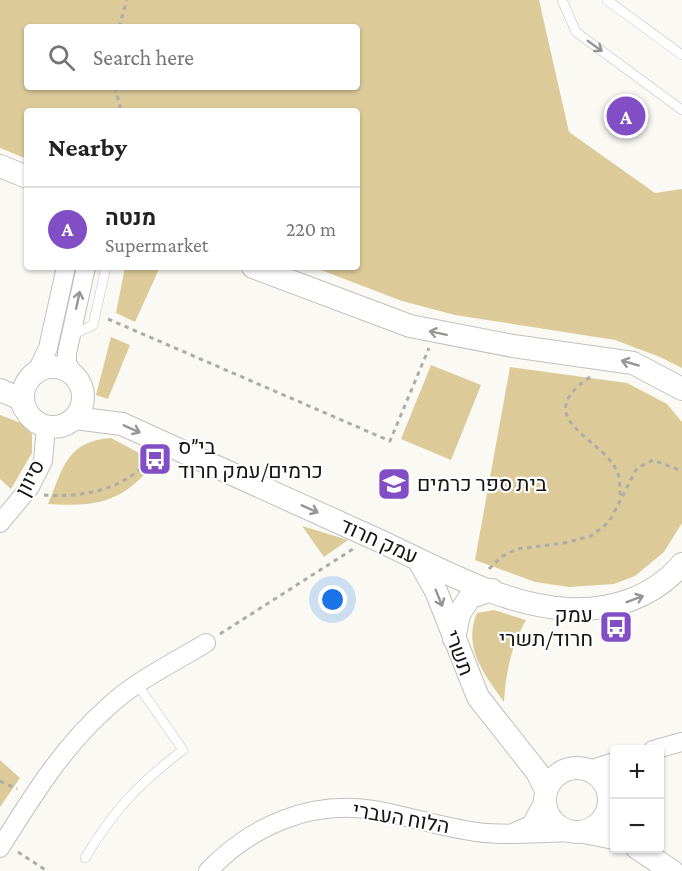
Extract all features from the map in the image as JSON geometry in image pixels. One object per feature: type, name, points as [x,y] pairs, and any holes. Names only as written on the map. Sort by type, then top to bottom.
[{"type":"street","points":[[0,166],[24,176]]},
{"type":"street","points":[[24,408],[24,387],[37,371],[48,348],[65,270]]},
{"type":"street","points":[[0,390],[21,399],[30,417],[46,427],[56,428],[75,418],[81,410],[84,392],[67,363],[70,336],[85,270]]},
{"type":"street","points":[[261,270],[383,317],[435,332],[633,363],[682,389]]},
{"type":"street","points":[[37,371],[54,366],[73,374]]},
{"type":"street","name":"עמק חרוד","points":[[75,418],[122,424],[418,559],[484,587],[539,604],[567,609],[620,605],[645,595],[666,580],[682,564]]},
{"type":"street","name":"סיוון","points":[[0,523],[25,494],[43,461],[46,427]]},
{"type":"street","name":"תשרי","points":[[418,559],[436,591],[478,697],[537,772],[545,795]]},
{"type":"street","points":[[454,639],[459,614],[470,597],[484,587]]},
{"type":"street","points":[[2,846],[56,762],[82,731],[136,684],[206,643]]},
{"type":"street","name":"תשרי","points":[[512,740],[549,761],[583,769]]},
{"type":"street","points":[[664,747],[682,742]]},
{"type":"street","points":[[610,763],[556,775],[545,795],[553,822],[578,832],[610,837]]},
{"type":"street","points":[[583,769],[598,776],[610,793]]},
{"type":"street","name":"הלוח העברי","points":[[504,834],[531,825],[545,795]]},
{"type":"street","points":[[578,832],[602,821],[608,812],[611,799]]},
{"type":"street","name":"הלוח העברי","points":[[208,871],[225,853],[254,832],[284,818],[315,810],[344,808],[372,810],[476,832],[504,834],[578,832]]},
{"type":"street","points":[[644,853],[672,871]]},
{"type":"lane","points":[[562,0],[576,32],[682,110]]},
{"type":"lane","points":[[607,0],[682,56]]},
{"type":"lane","points":[[70,336],[93,326],[105,270]]},
{"type":"lane","points":[[85,858],[108,820],[135,789],[183,750],[136,684]]},
{"type":"path","points":[[120,24],[127,0]]},
{"type":"path","points":[[116,90],[120,108]]},
{"type":"path","points":[[96,313],[390,441],[435,332]]},
{"type":"path","points":[[615,359],[583,381],[571,394],[566,410],[572,427],[612,463],[620,478],[620,500]]},
{"type":"path","points":[[25,494],[65,497],[100,490],[125,481],[144,466],[163,443]]},
{"type":"path","points":[[484,587],[501,557],[517,549],[591,536],[609,522],[638,468],[653,460],[682,471]]},
{"type":"path","points":[[206,643],[371,537]]},
{"type":"path","points":[[2,846],[47,871]]},
{"type":"shaded area","points":[[0,0],[539,0],[569,132],[655,193],[682,189],[682,368],[615,340],[455,315],[402,301],[321,270],[360,270],[360,108],[24,108],[24,158],[0,148]]},
{"type":"shaded area","points":[[124,270],[159,270],[135,322],[116,313]]},
{"type":"shaded area","points":[[111,337],[130,345],[108,399],[96,395]]},
{"type":"shaded area","points":[[431,365],[481,385],[451,460],[401,439]]},
{"type":"shaded area","points":[[510,367],[627,383],[667,404],[682,422],[682,523],[664,552],[635,576],[614,584],[569,587],[535,582],[475,560]]},
{"type":"shaded area","points":[[0,415],[21,423],[32,434],[32,453],[11,489],[0,479]]},
{"type":"shaded area","points":[[111,438],[156,462],[132,486],[109,499],[96,503],[48,504],[68,459],[75,451],[96,440]]},
{"type":"shaded area","points":[[302,526],[348,540],[324,557]]},
{"type":"shaded area","points":[[494,610],[526,620],[510,660],[504,702],[483,671],[472,638],[477,613]]},
{"type":"shaded area","points":[[0,760],[20,778],[0,807]]},
{"type":"place","name":"מנטה","points":[[626,116]]},
{"type":"place","name":"בי״ס כרמים/עמק חרוד","points":[[155,459]]},
{"type":"place","name":"בית ספר כרמים","points":[[394,484]]},
{"type":"place","name":"עמק חרוד/תשרי","points":[[616,627]]}]
